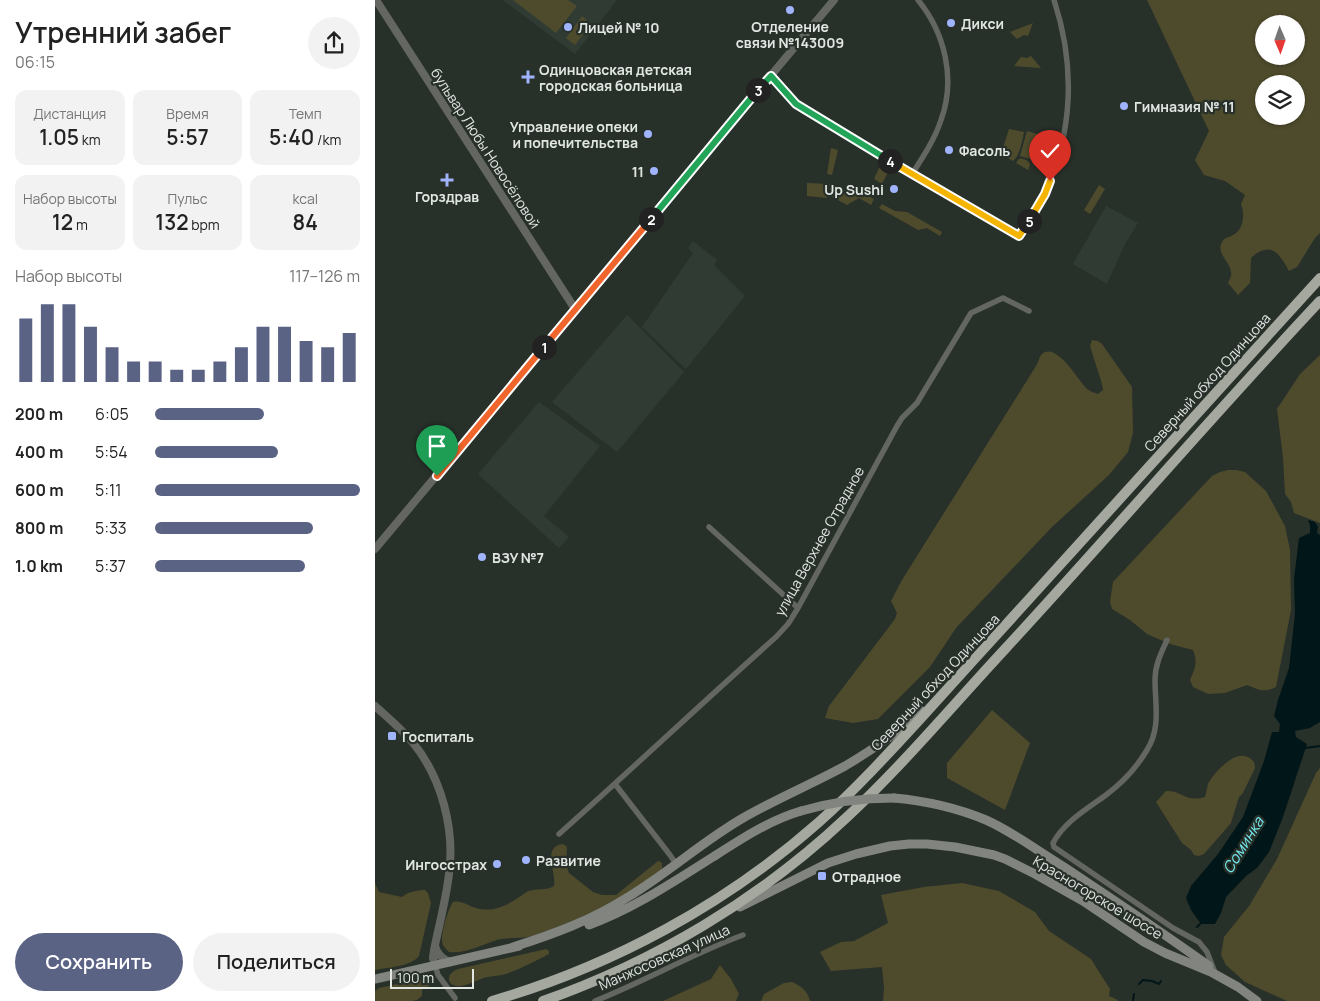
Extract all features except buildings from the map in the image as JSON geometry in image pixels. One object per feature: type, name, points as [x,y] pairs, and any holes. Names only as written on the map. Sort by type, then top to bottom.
[{"type":"highway","name":"Северный обход Одинцова","points":[[492,1001],[542,985],[611,957],[678,922],[748,878],[799,839],[841,802],[905,736],[1320,278]]},
{"type":"highway","name":"Северный обход Одинцова","points":[[543,1001],[618,971],[674,942],[750,895],[827,836],[864,801],[1022,631],[1320,301]]},
{"type":"main road","points":[[513,947],[595,917],[627,898],[742,818],[868,752],[915,718],[962,672]]},
{"type":"main road","points":[[375,979],[571,932],[614,915],[649,897],[769,824],[801,811],[831,803],[848,800],[894,798],[926,801],[973,815],[1001,828],[1092,885],[1237,987]]},
{"type":"main road","name":"Красногорское шоссе","points":[[708,922],[828,863],[856,854],[890,846],[918,844],[955,847],[994,855],[1026,869],[1064,889],[1150,945],[1196,965],[1237,987],[1257,1001]]},
{"type":"street","name":"бульвар Любы Новосёловой","points":[[376,0],[575,309]]},
{"type":"street","points":[[375,549],[833,0]]},
{"type":"street","points":[[912,174],[939,126],[945,106],[947,83],[944,49],[932,20],[918,0]]},
{"type":"street","points":[[771,76],[796,104],[1019,236],[1047,187],[1060,150],[1067,119],[1069,105],[1067,57],[1054,0]]},
{"type":"street","name":"улица Верхнее Отрадное","points":[[559,834],[788,624],[897,426],[917,403],[971,313],[1003,298],[1029,311]]},
{"type":"street","points":[[709,527],[798,608]]},
{"type":"street","points":[[1167,640],[1158,659],[1155,678],[1156,724],[1154,738],[1147,751],[1125,779],[1065,826],[1053,842],[1054,847],[1173,928],[1199,942],[1207,952],[1214,970]]},
{"type":"street","points":[[375,706],[414,744],[430,768],[443,802],[451,843],[451,859],[433,958],[438,975],[455,998]]},
{"type":"street","points":[[615,784],[676,864]]},
{"type":"street","name":"Манжосовская улица","points":[[595,1001],[716,945],[743,935]]},
{"type":"street","points":[[436,940],[436,950],[444,960],[450,962]]},
{"type":"shaded area","name":"Лицей № 10","points":[[503,0],[617,0],[575,54]]},
{"type":"shaded area","points":[[513,0],[568,0],[577,6],[556,33]]},
{"type":"shaded area","points":[[1147,0],[1320,0],[1320,233],[1297,267],[1289,271],[1277,253],[1270,250],[1262,251],[1251,258],[1250,283],[1238,295],[1228,283],[1231,271],[1220,248],[1223,240],[1237,232],[1241,225],[1243,212],[1241,204],[1245,195],[1225,181],[1204,175],[1195,160],[1209,131]]},
{"type":"shaded area","points":[[582,16],[591,24],[575,45],[566,38]]},
{"type":"shaded area","points":[[1033,23],[1028,36],[1024,35],[1017,39],[1010,32]]},
{"type":"shaded area","points":[[1031,56],[1041,68],[1014,66],[1021,57],[1027,58]]},
{"type":"shaded area","points":[[1009,129],[1024,132],[1019,152],[1013,161],[1001,154]]},
{"type":"shaded area","points":[[1027,131],[1041,135],[1034,160],[1020,156]]},
{"type":"shaded area","points":[[831,148],[838,150],[832,175],[827,174]]},
{"type":"shaded area","points":[[1019,159],[1024,159],[1028,162],[1030,165],[1028,170],[1016,163]]},
{"type":"shaded area","points":[[879,168],[888,172],[882,184],[874,179]]},
{"type":"shaded area","points":[[807,183],[830,184],[827,198],[807,196]]},
{"type":"shaded area","points":[[1099,185],[1105,189],[1090,214],[1084,210]]},
{"type":"shaded area","points":[[835,189],[850,196],[852,194],[864,194],[874,199],[871,205],[859,198],[847,205],[832,197]]},
{"type":"shaded area","points":[[882,204],[895,211],[907,212],[942,232],[940,236],[927,228],[918,230],[879,208]]},
{"type":"shaded area","points":[[1106,206],[1138,223],[1125,244],[1107,284],[1073,264]]},
{"type":"shaded area","points":[[693,241],[717,260],[714,265],[745,296],[686,369],[642,327],[693,253],[688,248]]},
{"type":"shaded area","points":[[627,315],[684,372],[617,452],[552,402]]},
{"type":"shaded area","points":[[1092,340],[1102,344],[1132,387],[1133,433],[1128,452],[1109,475],[1052,527],[956,628],[930,667],[878,719],[853,723],[825,718],[829,706],[895,619],[897,613],[891,601],[902,580],[1036,366],[1041,355],[1053,352],[1066,363],[1087,389],[1098,394],[1103,390],[1090,346]]},
{"type":"shaded area","points":[[1320,355],[1320,523],[1294,513],[1291,502],[1285,494],[1277,409],[1300,374]]},
{"type":"shaded area","points":[[539,402],[600,446],[544,516],[569,537],[559,548],[478,474]]},
{"type":"shaded area","points":[[1228,470],[1245,472],[1266,491],[1285,526],[1290,550],[1291,610],[1276,687],[1262,690],[1247,685],[1225,693],[1208,694],[1193,687],[1190,680],[1195,665],[1193,650],[1170,644],[1147,634],[1130,620],[1112,609],[1110,602],[1113,582],[1212,476]]},
{"type":"shaded area","points":[[992,710],[1030,743],[1005,810],[947,778],[947,763]]},
{"type":"shaded area","points":[[1239,756],[1250,758],[1254,762],[1255,768],[1243,793],[1239,797],[1231,823],[1204,854],[1194,855],[1182,843],[1156,802],[1166,791],[1176,792],[1193,798],[1205,797],[1208,784],[1213,776],[1226,763]]},
{"type":"shaded area","points":[[1320,768],[1320,1001],[1287,1001],[1245,982],[1226,965],[1221,955],[1224,937],[1249,906],[1277,859]]},
{"type":"shaded area","points":[[563,844],[567,847],[566,864],[569,873],[593,892],[602,895],[616,895],[658,861],[662,863],[662,868],[660,872],[611,903],[552,929],[528,937],[497,940],[461,952],[449,952],[446,949],[442,941],[443,930],[453,902],[462,902],[483,909],[497,908],[528,891],[554,886],[551,855],[556,846]]},
{"type":"shaded area","points":[[375,883],[379,892],[402,897],[419,890],[425,890],[431,903],[419,956],[405,964],[375,970]]},
{"type":"shaded area","points":[[962,883],[999,891],[1035,912],[1049,931],[1091,959],[1110,989],[1109,996],[1118,1001],[883,1001],[882,967],[831,971],[820,952],[841,942],[854,941],[888,923],[881,895],[924,887]]},
{"type":"shaded area","points":[[546,949],[549,951],[549,954],[506,974],[483,978],[461,986],[450,983],[449,977],[458,969]]},
{"type":"shaded area","points":[[720,965],[731,979],[739,994],[736,1001],[663,1001],[711,979]]},
{"type":"shaded area","points":[[425,978],[428,979],[430,985],[422,990],[422,996],[417,1000],[375,1001],[375,991],[379,988]]},
{"type":"shaded area","points":[[792,982],[804,989],[810,1001],[761,1001],[764,994],[784,983]]},
{"type":"water","points":[[1308,520],[1315,522],[1318,527],[1317,533],[1320,535],[1320,722],[1310,728],[1295,731],[1296,737],[1307,744],[1283,817],[1269,852],[1257,868],[1246,876],[1226,897],[1215,924],[1201,924],[1191,910],[1186,898],[1191,886],[1218,854],[1243,817],[1264,761],[1272,732],[1279,732],[1280,724],[1274,716],[1289,668],[1295,614],[1294,579],[1299,538],[1310,533]]},
{"type":"waterway","points":[[1305,748],[1320,746]]},
{"type":"waterway","name":"Соминка","points":[[1197,927],[1202,922]]},
{"type":"waterway","name":"Соминка","points":[[1139,984],[1143,980],[1159,984],[1161,981]]},
{"type":"waterway","name":"Соминка","points":[[1133,1001],[1134,994]]},
{"type":"place","name":"Отделение связи №143009","points":[[790,10]]},
{"type":"place","name":"Дикси","points":[[951,23]]},
{"type":"place","name":"Лицей № 10","points":[[568,27]]},
{"type":"place","name":"Одинцовская детская городская больница","points":[[528,77]]},
{"type":"place","name":"Гимназия № 11","points":[[1124,106]]},
{"type":"place","name":"Управление опеки и попечительства","points":[[648,134]]},
{"type":"place","name":"Фасоль","points":[[949,150]]},
{"type":"place","name":"11","points":[[654,171]]},
{"type":"place","name":"Горздрав","points":[[447,180]]},
{"type":"place","name":"Up Sushi","points":[[894,189]]},
{"type":"place","name":"ВЗУ №7","points":[[482,557]]},
{"type":"place","name":"Госпиталь","points":[[392,736]]},
{"type":"place","name":"Развитие","points":[[526,860]]},
{"type":"place","name":"Ингосстрах","points":[[497,864]]},
{"type":"place","name":"Отрадное","points":[[822,876]]},
{"type":"route","points":[[437,476],[771,76],[796,104],[1019,236],[1045,194],[1050,181]]}]
